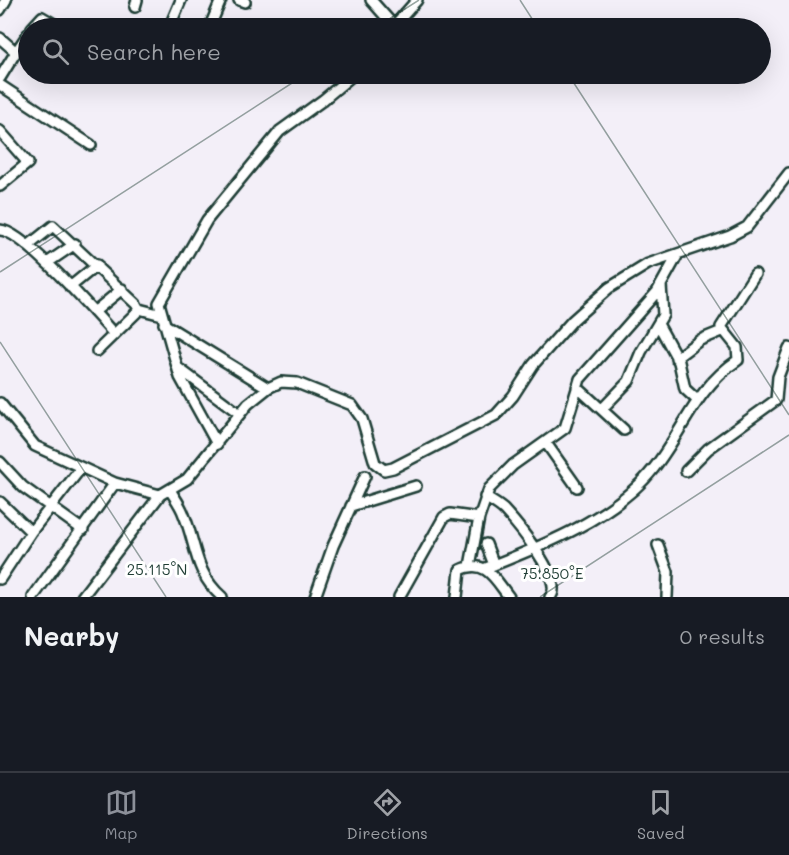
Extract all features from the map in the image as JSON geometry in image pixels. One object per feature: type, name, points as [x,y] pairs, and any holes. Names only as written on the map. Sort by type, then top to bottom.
[{"type":"street","points":[[0,10],[6,0]]},
{"type":"street","points":[[174,18],[181,0]]},
{"type":"street","points":[[214,18],[221,0]]},
{"type":"street","points":[[371,0],[386,18]]},
{"type":"street","points":[[402,18],[417,0]]},
{"type":"street","points":[[0,38],[16,52]]},
{"type":"street","points":[[0,78],[18,49]]},
{"type":"street","points":[[213,448],[177,366],[159,303],[207,220],[280,131],[342,84]]},
{"type":"street","points":[[0,85],[91,145]]},
{"type":"street","points":[[0,131],[28,163],[0,186]]},
{"type":"street","points":[[82,597],[160,495],[187,479],[240,414],[268,388],[281,382],[297,383],[352,405],[362,419],[375,463],[384,470],[393,468],[496,415],[513,396],[533,365],[573,320],[609,288],[648,264],[678,255],[747,227],[789,173]]},
{"type":"street","points":[[28,246],[53,226],[122,289],[139,309],[163,319],[268,388]]},
{"type":"street","points":[[0,231],[12,232],[28,246],[114,334]]},
{"type":"street","points":[[46,263],[75,244]]},
{"type":"street","points":[[470,566],[479,518],[489,489],[513,465],[558,435],[569,423],[577,387],[585,371],[662,285],[678,255]]},
{"type":"street","points":[[70,287],[97,265]]},
{"type":"street","points":[[457,597],[460,570],[470,566],[490,566],[534,549],[609,510],[656,467],[697,400],[718,374],[738,360],[737,347],[722,331],[721,324],[755,274]]},
{"type":"street","points":[[602,409],[629,381],[640,352],[663,315],[662,285]]},
{"type":"street","points":[[94,312],[122,289]]},
{"type":"street","points":[[97,351],[139,309]]},
{"type":"street","points":[[658,324],[676,358],[685,389],[697,400]]},
{"type":"street","points":[[676,358],[699,340],[722,331]]},
{"type":"street","points":[[686,471],[708,449],[776,400],[778,377],[789,348]]},
{"type":"street","points":[[177,366],[240,414]]},
{"type":"street","points":[[577,387],[624,430]]},
{"type":"street","points":[[0,404],[4,415],[34,446],[115,483],[160,495]]},
{"type":"street","points":[[546,443],[577,487]]},
{"type":"street","points":[[0,462],[23,487],[83,530]]},
{"type":"street","points":[[0,579],[31,532],[81,468]]},
{"type":"street","points":[[315,597],[333,546],[365,476]]},
{"type":"street","points":[[33,597],[115,483]]},
{"type":"street","points":[[351,507],[417,486]]},
{"type":"street","points":[[170,490],[185,517],[199,563],[208,582],[222,597]]},
{"type":"street","points":[[485,497],[503,509],[553,578],[554,588],[550,597]]},
{"type":"street","points":[[0,502],[31,532]]},
{"type":"street","points":[[399,597],[444,517],[450,513],[479,518]]},
{"type":"street","points":[[486,544],[490,566],[509,597]]},
{"type":"street","points":[[658,545],[668,572],[667,597]]}]
